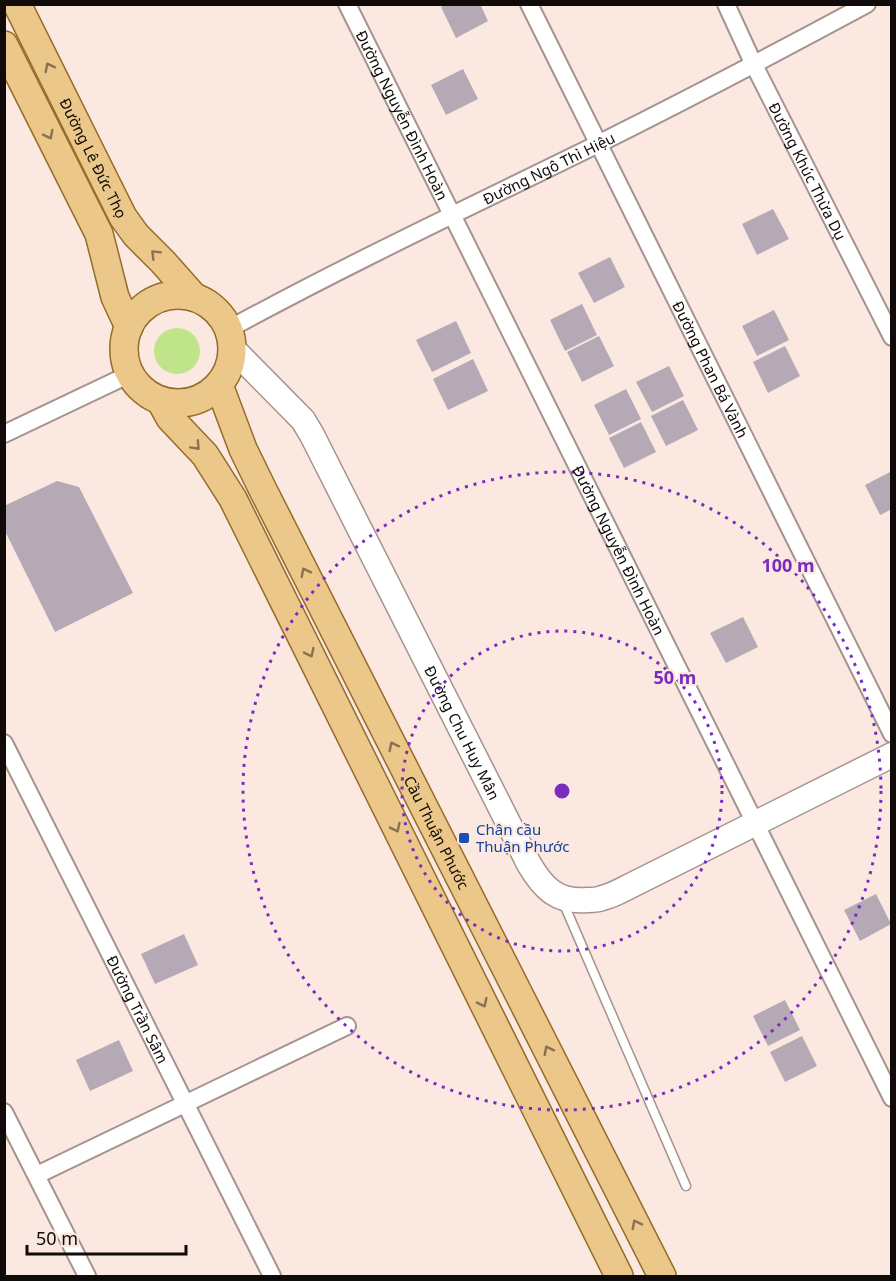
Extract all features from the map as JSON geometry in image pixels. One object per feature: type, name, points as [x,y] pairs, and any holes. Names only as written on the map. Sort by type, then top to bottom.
[{"type":"main road","name":"Đường Lê Đức Thọ","points":[[18,4],[123,217],[136,235],[194,297]]},
{"type":"main road","name":"Đường Lê Đức Thọ","points":[[4,45],[99,234],[115,297],[129,327]]},
{"type":"main road","points":[[179,295],[194,297],[215,309],[223,318],[231,339],[231,362],[219,385],[207,396],[192,402],[176,404],[148,394],[138,385],[130,374],[125,358],[125,342],[129,327],[137,314],[149,303],[163,297],[179,295]]},
{"type":"main road","name":"Cầu Thuận Phước","points":[[219,385],[243,449],[262,489],[663,1276]]},
{"type":"main road","points":[[160,400],[171,418],[205,455],[233,499],[619,1276]]},
{"type":"street","name":"Đường Nguyễn Đình Hoàn","points":[[347,4],[891,1098]]},
{"type":"street","name":"Đường Phan Bá Vành","points":[[529,4],[891,734]]},
{"type":"street","name":"Đường Khúc Thừa Dụ","points":[[726,4],[754,65],[891,337]]},
{"type":"street","name":"Đường Ngô Thì Hiệu","points":[[231,339],[310,285],[598,144],[754,65],[867,4]]},
{"type":"street","name":"Đường Chu Huy Mân","points":[[231,339],[303,420],[312,435],[528,864],[548,890],[562,899]]},
{"type":"street","points":[[4,434],[130,374]]},
{"type":"street","name":"Đường Trần Sâm","points":[[4,743],[272,1276]]},
{"type":"street","points":[[562,899],[582,901],[601,898],[632,885],[891,755]]},
{"type":"street","points":[[37,1175],[347,1026]]},
{"type":"street","points":[[4,1112],[87,1276]]},
{"type":"lane","points":[[562,899],[686,1186]]},
{"type":"green space","points":[[177,328],[193,335],[200,351],[193,367],[177,374],[161,367],[154,351],[161,335]]},
{"type":"building","points":[[447,4],[480,4],[488,21],[456,38],[441,7]]},
{"type":"building","points":[[463,69],[478,99],[446,115],[431,85]]},
{"type":"building","points":[[773,209],[789,239],[757,255],[742,224]]},
{"type":"building","points":[[610,257],[625,287],[594,303],[578,273]]},
{"type":"building","points":[[582,304],[597,335],[565,351],[550,320]]},
{"type":"building","points":[[774,310],[789,340],[757,356],[742,326]]},
{"type":"building","points":[[456,321],[471,353],[432,372],[416,340]]},
{"type":"building","points":[[599,336],[614,366],[582,382],[567,352]]},
{"type":"building","points":[[785,346],[800,376],[768,393],[753,362]]},
{"type":"building","points":[[473,359],[488,391],[448,410],[433,379]]},
{"type":"building","points":[[669,366],[684,396],[652,412],[636,382]]},
{"type":"building","points":[[626,389],[641,419],[609,435],[594,405]]},
{"type":"building","points":[[683,400],[698,430],[666,446],[651,416]]},
{"type":"building","points":[[641,422],[656,452],[624,468],[609,438]]},
{"type":"building","points":[[892,471],[892,509],[880,515],[865,485]]},
{"type":"building","points":[[57,481],[79,487],[133,593],[55,632],[4,529],[4,506]]},
{"type":"building","points":[[743,617],[758,647],[726,663],[710,633]]},
{"type":"building","points":[[876,894],[891,924],[860,941],[844,910]]},
{"type":"building","points":[[184,934],[198,965],[155,984],[141,954]]},
{"type":"building","points":[[785,1000],[800,1030],[768,1046],[753,1016]]},
{"type":"building","points":[[802,1036],[817,1066],[785,1082],[770,1052]]},
{"type":"building","points":[[119,1040],[133,1071],[90,1091],[76,1060]]},
{"type":"place","name":"Chân cầu Thuận Phước","points":[[464,838]]}]
